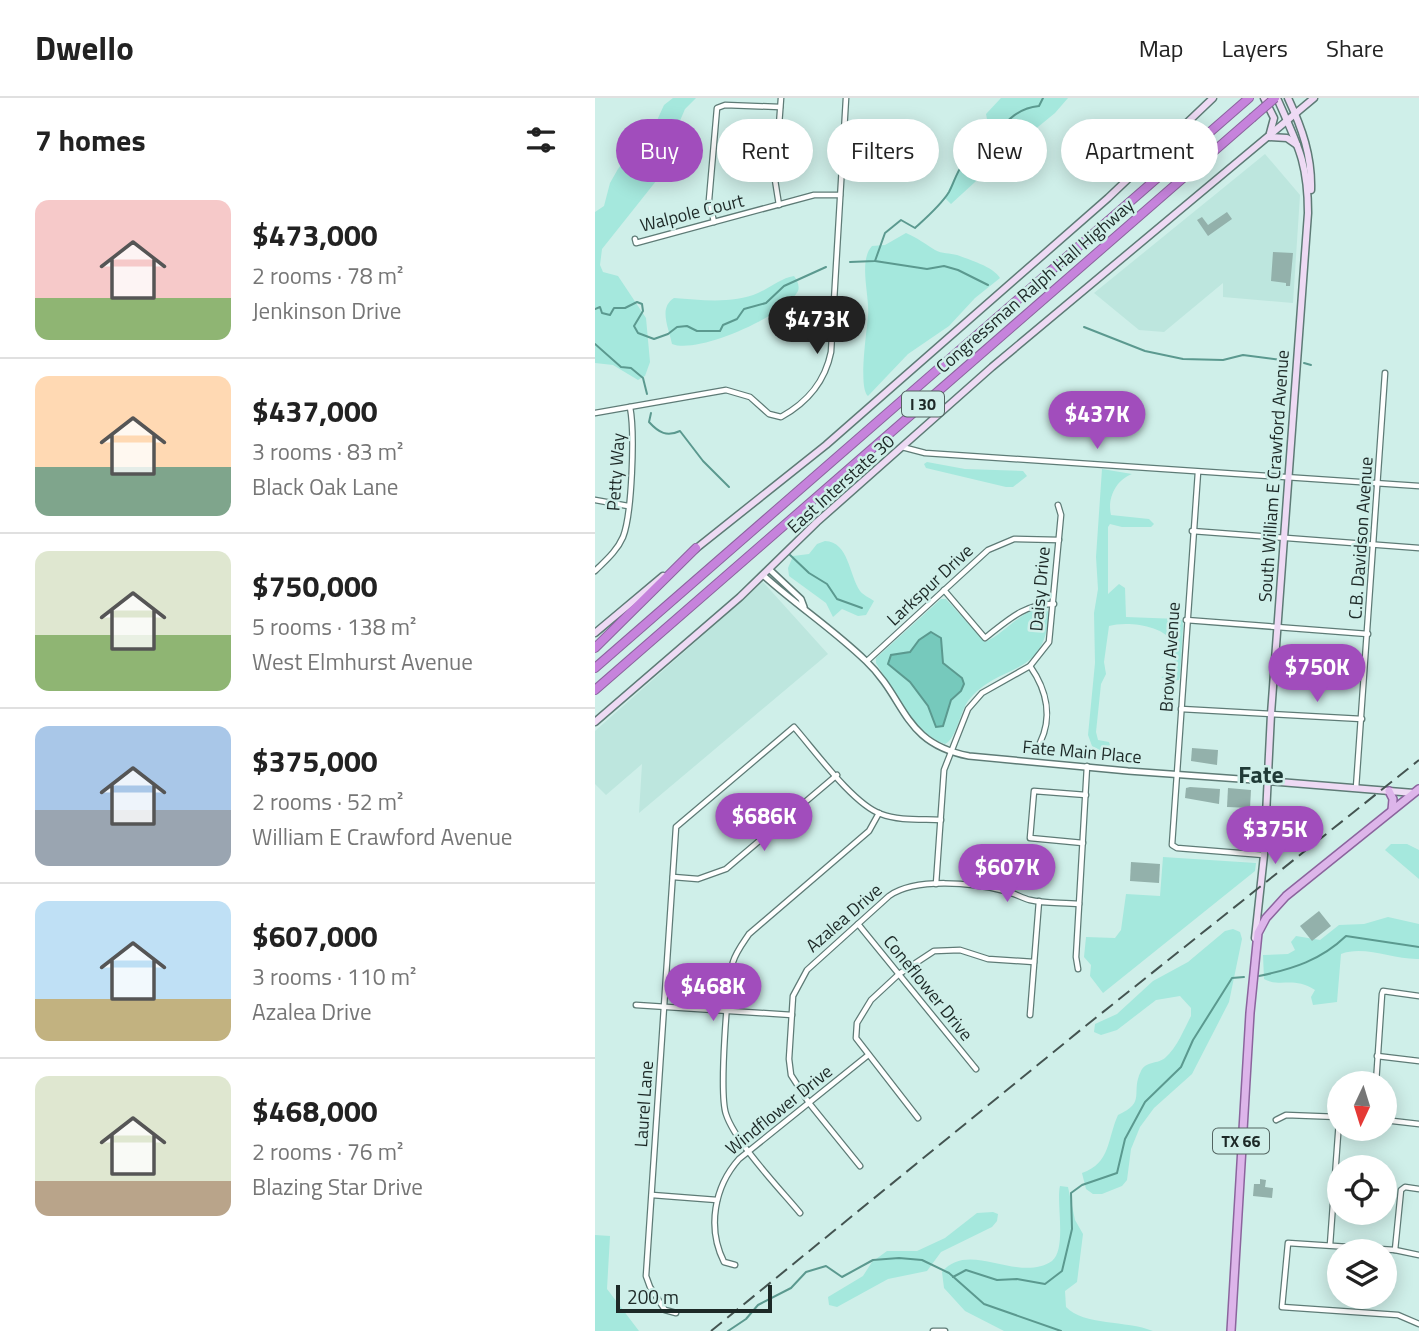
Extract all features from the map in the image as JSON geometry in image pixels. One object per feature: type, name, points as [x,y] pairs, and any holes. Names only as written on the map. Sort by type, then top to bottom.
[{"type":"highway","name":"Congressman Ralph Hall Highway","points":[[595,690],[1276,98]]},
{"type":"highway","name":"Congressman Ralph Hall Highway","points":[[595,668],[1248,99]]},
{"type":"highway","points":[[595,648],[696,548]]},
{"type":"main road","points":[[595,633],[825,445],[1082,221],[1213,98]]},
{"type":"main road","points":[[1264,98],[1274,123],[1267,138],[1287,138],[1300,148]]},
{"type":"main road","points":[[1276,98],[1300,148],[1306,174],[1308,213]]},
{"type":"main road","points":[[1288,98],[1305,139],[1310,163],[1308,213]]},
{"type":"main road","points":[[1295,114],[1314,98]]},
{"type":"main road","name":"East Interstate 30","points":[[595,722],[763,575],[902,447],[1139,242],[1295,114]]},
{"type":"main road","name":"South William E Crawford Avenue","points":[[1254,950],[1308,213]]},
{"type":"main road","name":"Fate Main Place","points":[[1268,781],[1418,792]]},
{"type":"main road","points":[[1389,791],[1394,802],[1392,811]]},
{"type":"main road","name":"TX 66","points":[[1231,1331],[1254,950],[1261,925],[1279,903],[1418,792]]},
{"type":"street","points":[[779,205],[775,180],[781,98]]},
{"type":"street","points":[[595,413],[726,390],[750,397],[777,418],[785,415],[820,385],[827,371],[831,352],[846,98]]},
{"type":"street","points":[[714,222],[709,200],[717,108],[725,105],[780,107]]},
{"type":"street","name":"Walpole Court","points":[[635,239],[636,243],[814,195],[840,195]]},
{"type":"street","name":"C.B. Davidson Avenue","points":[[1356,788],[1385,373]]},
{"type":"street","name":"Petty Way","points":[[595,571],[619,544],[625,531],[633,428],[630,407]]},
{"type":"street","points":[[902,447],[925,453],[1419,486]]},
{"type":"street","name":"Brown Avenue","points":[[1198,472],[1172,845],[1177,848],[1263,855]]},
{"type":"street","points":[[595,499],[628,506]]},
{"type":"street","name":"Daisy Drive","points":[[936,884],[944,770],[968,709],[982,693],[1030,666],[1049,642],[1061,515],[1058,505]]},
{"type":"street","points":[[1192,531],[1419,548]]},
{"type":"street","name":"Larkspur Drive","points":[[867,662],[988,550],[1000,544],[1031,538],[1059,540]]},
{"type":"street","name":"Fate Main Place","points":[[769,569],[801,599],[804,607]]},
{"type":"street","name":"Fate Main Place","points":[[763,575],[867,662],[916,730],[929,741],[951,751],[969,756],[1268,781]]},
{"type":"street","points":[[944,590],[985,638],[1019,612],[1041,604],[1054,604]]},
{"type":"street","points":[[1187,620],[1368,634]]},
{"type":"street","points":[[1030,666],[1046,694],[1045,732],[1040,743]]},
{"type":"street","points":[[1181,709],[1362,719]]},
{"type":"street","name":"Laurel Lane","points":[[676,1313],[665,1310],[646,1276],[676,827],[794,727],[837,775]]},
{"type":"street","points":[[1078,969],[1076,957],[1087,766]]},
{"type":"street","points":[[673,877],[698,879],[726,869],[837,775],[864,805],[879,813],[898,818],[941,820]]},
{"type":"street","points":[[1083,843],[1030,838],[1034,792],[1086,795]]},
{"type":"street","points":[[800,1213],[750,1150],[726,1114],[723,1080],[734,960],[749,934],[869,831],[879,813]]},
{"type":"street","name":"Azalea Drive","points":[[859,1166],[809,1103],[791,1075],[789,1059],[793,996],[807,970],[898,890],[913,885],[995,888],[1039,901],[1079,904]]},
{"type":"street","points":[[1030,1015],[1039,901]]},
{"type":"street","name":"Coneflower Drive","points":[[858,924],[976,1069]]},
{"type":"street","points":[[918,1118],[867,1056],[856,1038],[857,1023],[871,1000],[899,974],[933,951],[960,950],[996,960],[1034,962]]},
{"type":"street","points":[[1376,1071],[1383,991],[1419,996]]},
{"type":"street","points":[[636,1005],[792,1015]]},
{"type":"street","name":"Windflower Drive","points":[[735,1265],[724,1262],[718,1249],[717,1200],[720,1184],[727,1171],[867,1056]]},
{"type":"street","points":[[1377,1056],[1419,1060]]},
{"type":"street","points":[[1276,1120],[1286,1115],[1327,1118]]},
{"type":"street","points":[[1397,1121],[1419,1124]]},
{"type":"street","points":[[1330,1239],[1337,1141]]},
{"type":"street","points":[[1396,1239],[1401,1189],[1419,1189]]},
{"type":"street","points":[[652,1195],[717,1200]]},
{"type":"street","points":[[1327,1245],[1287,1243],[1282,1307],[1398,1315],[1419,1324]]},
{"type":"street","points":[[1397,1250],[1419,1255]]},
{"type":"street","points":[[935,1331],[945,1331]]},
{"type":"shaded area","points":[[673,98],[696,98],[685,109],[681,119],[658,119],[664,105]]},
{"type":"shaded area","points":[[1001,98],[1068,98],[1047,120],[987,119],[986,114]]},
{"type":"shaded area","points":[[1265,154],[1300,195],[1293,303],[1223,297],[1223,283],[1164,332],[1139,330],[1094,293]]},
{"type":"shaded area","points":[[616,172],[616,182],[655,182],[602,249],[600,265],[603,272],[618,276],[646,318],[650,362],[645,376],[638,380],[613,365],[595,363],[595,212],[604,206],[610,183]]},
{"type":"shaded area","points":[[953,181],[975,182],[951,204],[945,198]]},
{"type":"shaded area","points":[[906,233],[938,251],[980,264],[1000,278],[975,298],[949,326],[908,354],[868,396],[863,371],[868,316],[866,260],[872,246],[885,245]]},
{"type":"shaded area","points":[[794,276],[798,291],[790,301],[760,321],[701,344],[672,344],[666,313],[669,302],[674,298],[738,299]]},
{"type":"shaded area","points":[[927,462],[965,469],[1023,471],[1027,476],[1013,487],[1006,487],[926,468],[924,464]]},
{"type":"shaded area","points":[[1102,469],[1132,474],[1114,490],[1110,502],[1111,515],[1149,519],[1154,524],[1151,527],[1122,527],[1110,524],[1108,527],[1108,594],[1119,584],[1125,588],[1126,617],[1179,619],[1183,621],[1183,628],[1180,676],[1179,680],[1171,682],[1161,677],[1172,675],[1173,672],[1175,650],[1168,637],[1144,626],[1109,626],[1104,662],[1106,674],[1101,684],[1096,732],[1098,740],[1109,742],[1110,745],[1100,750],[1092,746],[1088,735],[1095,663],[1094,613],[1098,589],[1096,557]]},
{"type":"shaded area","points":[[825,541],[833,543],[844,553],[860,591],[874,601],[866,615],[858,616],[842,609],[833,617],[826,603],[789,576],[788,568],[793,556],[809,554],[817,544]]},
{"type":"shaded area","points":[[763,582],[828,654],[639,813],[642,764],[606,795],[595,784],[595,731]]},
{"type":"shaded area","points":[[941,599],[946,599],[985,642],[1028,613],[1045,608],[1049,613],[1046,634],[1039,649],[1030,660],[980,688],[968,701],[953,736],[945,744],[933,738],[913,720],[876,663],[876,658]]},
{"type":"shaded area","points":[[931,632],[941,638],[943,663],[962,678],[964,684],[951,700],[943,726],[936,727],[928,706],[910,682],[888,664],[891,655],[910,652],[919,640]]},
{"type":"shaded area","points":[[1391,844],[1407,844],[1419,850],[1419,879],[1385,850]]},
{"type":"shaded area","points":[[1163,857],[1256,863],[1255,871],[1103,993],[1090,976],[1091,965],[1084,957],[1086,937],[1115,938],[1121,930],[1126,894],[1160,896]]},
{"type":"shaded area","points":[[1388,917],[1419,924],[1419,959],[1360,951],[1341,954],[1337,1002],[1313,1005],[1311,997],[1315,990],[1300,984],[1276,983],[1264,979],[1263,955],[1288,954],[1295,950],[1291,942],[1296,936],[1320,940],[1339,925],[1364,924]]},
{"type":"shaded area","points":[[1233,929],[1240,932],[1242,939],[1229,1002],[1192,1074],[1154,1108],[1140,1127],[1131,1149],[1127,1180],[1122,1186],[1102,1194],[1093,1194],[1086,1189],[1082,1173],[1091,1169],[1103,1157],[1118,1115],[1135,1101],[1141,1071],[1165,1058],[1173,1049],[1191,1016],[1191,1008],[1180,996],[1156,1000],[1117,1030],[1101,1035],[1094,1032],[1095,1024],[1117,1014],[1153,981],[1188,962],[1225,931]]},
{"type":"shaded area","points":[[1060,1186],[1068,1187],[1075,1220],[1083,1234],[1077,1282],[1065,1291],[1066,1307],[1083,1317],[1153,1331],[1004,1331],[965,1311],[944,1288],[942,1272],[953,1263],[980,1260],[1024,1268],[1039,1267],[1052,1261],[1059,1246]]},
{"type":"shaded area","points":[[977,1213],[998,1214],[992,1227],[941,1252],[927,1271],[888,1279],[837,1307],[829,1305],[828,1297],[863,1276],[872,1262],[887,1251],[917,1251],[945,1238]]},
{"type":"shaded area","points":[[595,1235],[610,1236],[607,1289],[639,1331],[595,1331]]},
{"type":"building","points":[[1227,212],[1232,219],[1208,236],[1197,220],[1202,217],[1208,225]]},
{"type":"building","points":[[1273,252],[1293,253],[1290,286],[1271,281]]},
{"type":"building","points":[[1192,748],[1218,750],[1217,765],[1191,761]]},
{"type":"building","points":[[1186,788],[1220,789],[1219,804],[1185,798]]},
{"type":"building","points":[[1228,788],[1251,790],[1250,808],[1227,807]]},
{"type":"building","points":[[1131,862],[1160,864],[1159,883],[1130,881]]},
{"type":"building","points":[[1319,911],[1331,926],[1312,941],[1300,926]]},
{"type":"building","points":[[1260,1179],[1266,1180],[1265,1187],[1273,1188],[1272,1198],[1253,1196],[1254,1184],[1260,1184]]},
{"type":"waterway","points":[[850,262],[875,261],[885,233],[901,220],[915,228],[946,197],[963,164],[1010,119],[1026,109],[1039,106],[1043,98]]},
{"type":"waterway","points":[[875,261],[927,269],[944,266],[988,285]]},
{"type":"waterway","points":[[595,309],[600,307],[602,313],[610,315],[614,308],[625,308],[637,302],[642,304],[643,311],[634,326],[638,333],[654,339],[677,327],[687,326],[697,331],[720,331],[723,325],[737,319],[744,309],[766,303],[784,286],[826,267]]},
{"type":"waterway","points":[[1084,327],[1145,351],[1183,359],[1223,360],[1243,355],[1289,361]]},
{"type":"waterway","points":[[595,344],[621,367],[631,368],[643,378],[647,394]]},
{"type":"waterway","points":[[1304,363],[1311,365]]},
{"type":"waterway","points":[[651,413],[649,422],[653,426],[667,434],[680,431],[703,461],[729,487]]},
{"type":"waterway","points":[[789,554],[809,573],[827,584],[837,599],[862,608]]},
{"type":"waterway","points":[[1259,976],[1306,962],[1327,951],[1346,936],[1419,947]]},
{"type":"waterway","points":[[953,1277],[966,1270],[997,1280],[1017,1279],[1045,1284],[1062,1271],[1072,1229],[1071,1193],[1082,1185],[1117,1173],[1125,1139],[1145,1102],[1181,1067],[1193,1040],[1232,978],[1244,977]]},
{"type":"waterway","points":[[728,1331],[746,1319],[758,1305],[791,1288],[806,1272],[826,1266],[842,1277],[873,1260],[899,1258],[922,1260],[949,1273],[984,1304],[1061,1331]]},
{"type":"railway","points":[[711,1331],[1083,1028],[1419,760]]},
{"type":"district","name":"Fate","points":[[1261,775]]}]
